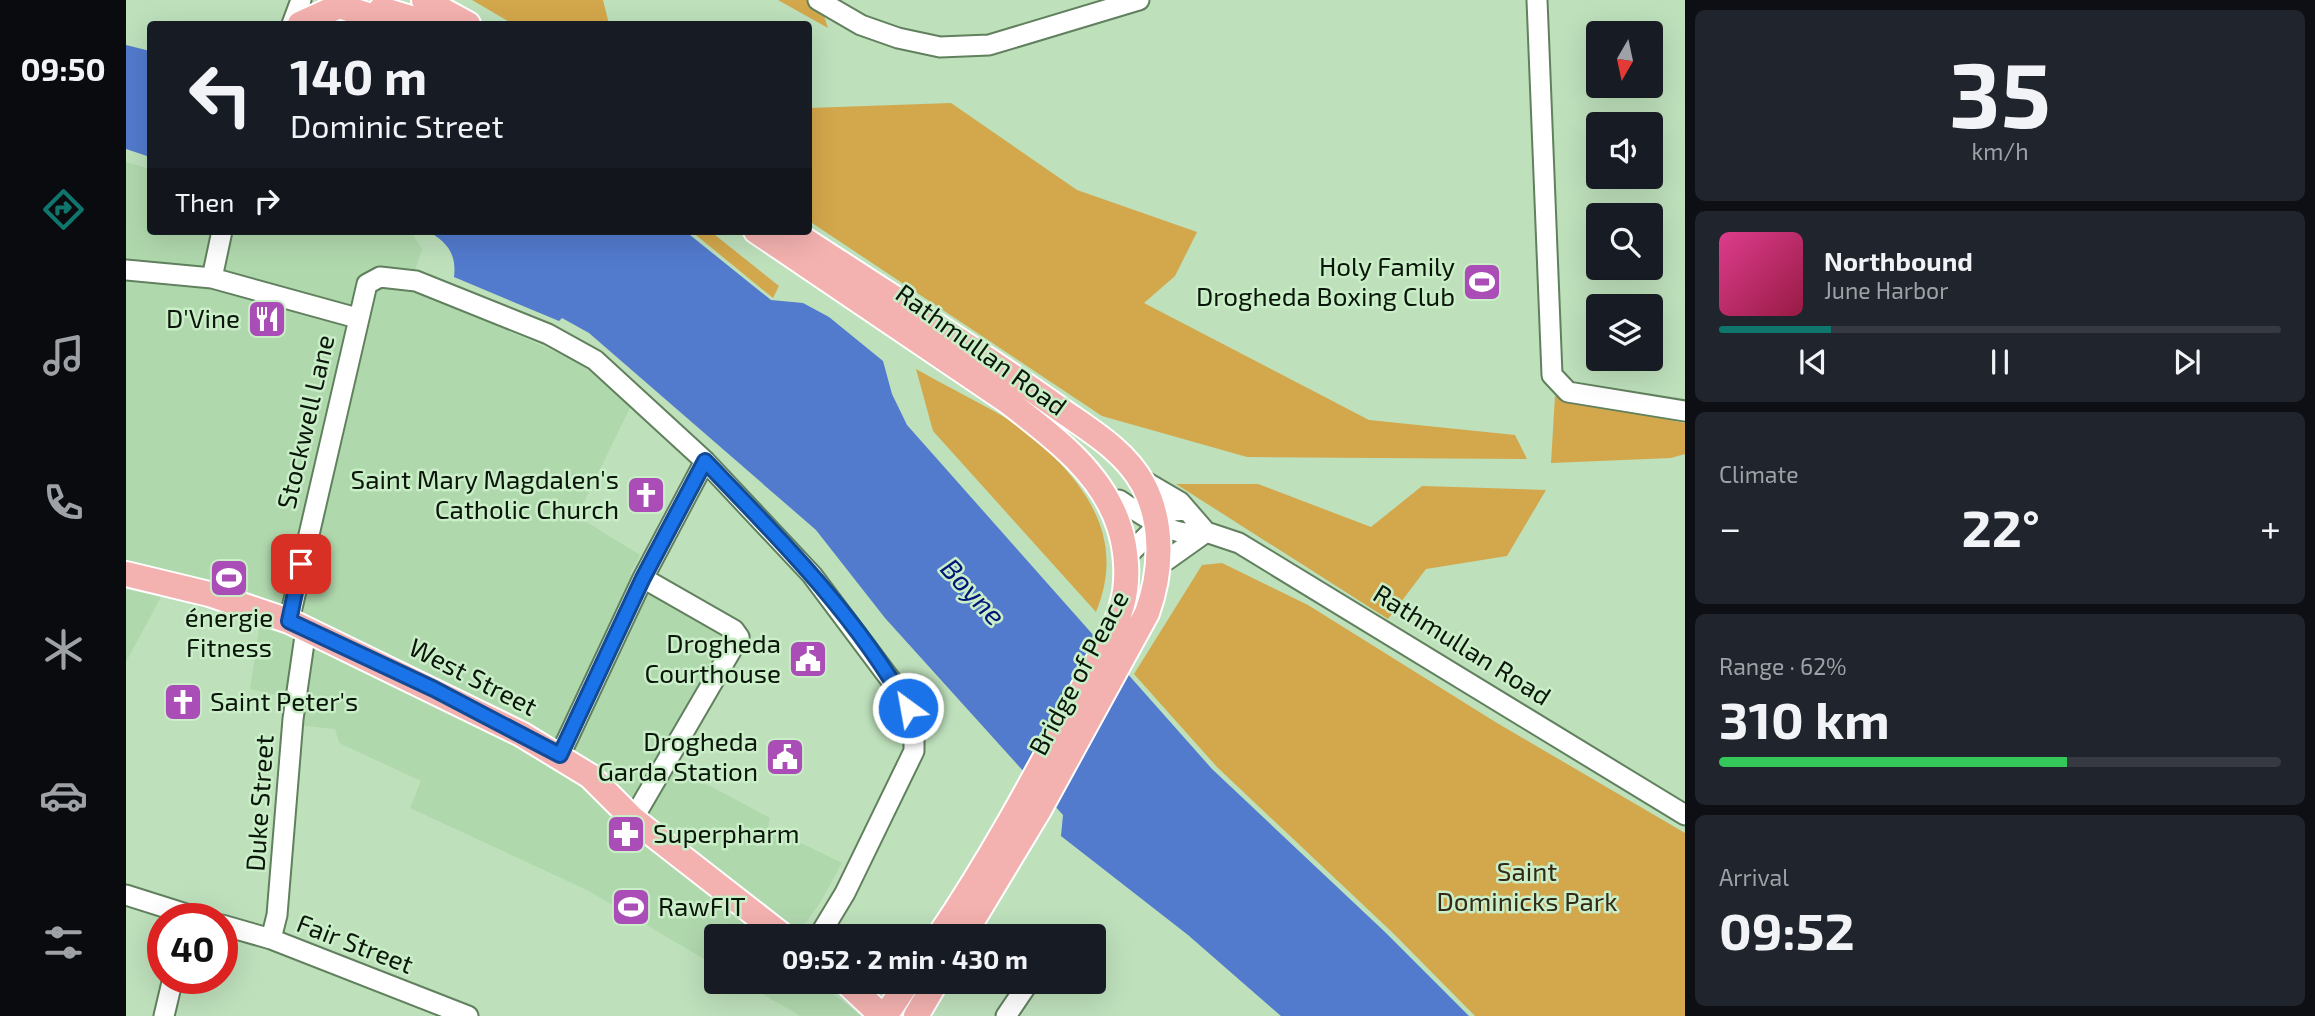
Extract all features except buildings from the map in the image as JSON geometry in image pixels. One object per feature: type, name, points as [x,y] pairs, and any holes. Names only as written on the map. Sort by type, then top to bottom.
[{"type":"main road","points":[[354,0],[447,21]]},
{"type":"main road","points":[[306,21],[339,6],[387,21]]},
{"type":"main road","name":"Rathmullan Road","points":[[762,235],[1007,401],[1047,432],[1096,479],[1108,503]]},
{"type":"main road","name":"Rathmullan Road","points":[[797,235],[1020,380],[1093,431],[1128,463],[1139,478]]},
{"type":"main road","name":"Bridge of Peace","points":[[1033,802],[1120,642],[1155,590],[1159,561],[1157,524],[1139,478]]},
{"type":"main road","name":"Bridge of Peace","points":[[1108,503],[1119,527],[1125,558],[1120,642]]},
{"type":"main road","name":"West Street","points":[[126,574],[209,594],[297,625],[434,689],[560,755],[590,776],[633,819],[768,924]]},
{"type":"main road","points":[[947,924],[1033,802]]},
{"type":"main road","points":[[969,924],[1033,802]]},
{"type":"main road","points":[[862,994],[884,1016],[900,994]]},
{"type":"main road","points":[[916,1016],[929,994]]},
{"type":"street","points":[[293,21],[301,0]]},
{"type":"street","points":[[818,0],[861,25],[940,47],[989,45],[1139,0]]},
{"type":"street","points":[[1537,0],[1552,375],[1568,391],[1685,411]]},
{"type":"street","points":[[212,278],[221,235]]},
{"type":"street","points":[[126,270],[212,278],[357,318]]},
{"type":"street","name":"Stockwell Lane","points":[[297,625],[357,318],[367,284],[380,277],[416,281],[548,334],[595,360],[705,461],[812,575],[876,658],[908,708],[914,728],[914,751],[891,803],[826,924]]},
{"type":"street","points":[[560,755],[643,578],[705,461]]},
{"type":"street","name":"Rathmullan Road","points":[[1139,478],[1180,502],[1206,532],[1239,543],[1685,815]]},
{"type":"street","name":"Rathmullan Road","points":[[1108,503],[1119,500],[1157,524],[1192,536],[1206,532]]},
{"type":"street","points":[[1125,558],[1172,512],[1187,510]]},
{"type":"street","points":[[1159,561],[1167,560],[1206,532]]},
{"type":"street","points":[[633,819],[739,637],[734,630],[643,578]]},
{"type":"street","name":"Duke Street","points":[[271,939],[277,915],[293,719],[297,625]]},
{"type":"street","points":[[126,895],[150,903]]},
{"type":"street","name":"Fair Street","points":[[238,930],[271,939],[468,1016]]},
{"type":"street","points":[[164,1016],[169,994]]},
{"type":"street","points":[[1006,1016],[1021,994]]},
{"type":"shaded area","points":[[126,162],[147,168],[147,235],[413,235],[422,249],[410,286],[580,363],[631,406],[577,516],[640,555],[630,574],[732,642],[663,761],[770,818],[768,827],[842,863],[805,924],[704,924],[704,959],[587,890],[410,808],[421,781],[339,743],[335,729],[297,725],[298,700],[250,689],[260,622],[162,595],[126,662]]},
{"type":"shaded area","points":[[762,994],[833,994],[862,1016],[800,1016]]},
{"type":"green space","points":[[472,0],[603,0],[608,21],[508,21]]},
{"type":"green space","points":[[778,0],[808,0],[824,16],[828,28]]},
{"type":"green space","points":[[951,103],[1077,190],[1197,232],[1175,276],[1144,303],[1369,420],[1515,435],[1527,459],[1247,457],[1102,416],[812,223],[812,108]]},
{"type":"green space","points":[[696,235],[715,235],[779,286],[773,298]]},
{"type":"green space","points":[[916,369],[1033,434],[1083,492],[1094,510],[1106,548],[1103,590],[1096,612],[933,431]]},
{"type":"green space","points":[[1555,396],[1685,423],[1685,454],[1671,458],[1551,463]]},
{"type":"green space","points":[[1176,484],[1258,484],[1371,527],[1422,486],[1546,490],[1507,556],[1426,569],[1388,619]]},
{"type":"green space","name":"Saint Dominicks Park","points":[[1222,563],[1308,605],[1497,723],[1685,833],[1685,1016],[1475,1016],[1393,933],[1217,767],[1134,674],[1202,565]]},
{"type":"water","points":[[126,45],[147,50],[147,156],[126,149]]},
{"type":"water","name":"Boyne","points":[[434,235],[690,235],[771,300],[803,303],[829,317],[883,361],[892,394],[907,425],[1212,769],[1386,933],[1469,1016],[1281,1016],[1188,935],[1061,836],[1063,815],[885,618],[816,530],[589,333],[562,318],[559,321],[454,277],[452,255]]},
{"type":"place","name":"Holy Family Drogheda Boxing Club","points":[[1482,282]]},
{"type":"place","name":"D'Vine","points":[[267,319]]},
{"type":"place","name":"Saint Mary Magdalen's Catholic Church","points":[[646,495]]},
{"type":"place","name":"énergie Fitness","points":[[229,578]]},
{"type":"place","name":"Drogheda Courthouse","points":[[808,659]]},
{"type":"place","name":"Saint Peter's","points":[[183,702]]},
{"type":"place","name":"Drogheda Garda Station","points":[[785,757]]},
{"type":"place","name":"Superpharm","points":[[626,834]]},
{"type":"place","name":"RawFIT","points":[[631,907]]},
{"type":"route","points":[[301,564],[289,621],[434,689],[560,755],[643,578],[705,461],[812,575],[876,658],[908,708]]}]
